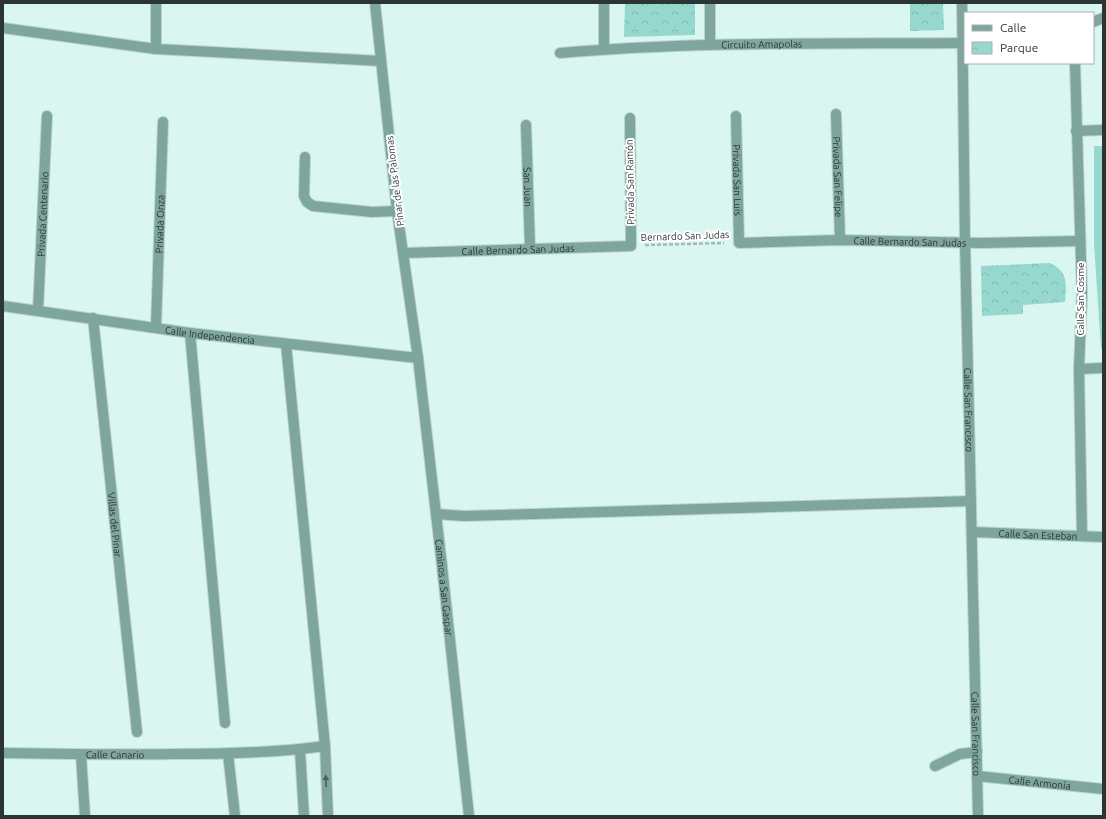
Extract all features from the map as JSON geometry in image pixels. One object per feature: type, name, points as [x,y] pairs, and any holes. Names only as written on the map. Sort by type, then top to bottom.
[{"type":"street","points":[[156,3],[156,49]]},
{"type":"street","name":"Pinar de las Palomas","points":[[375,3],[398,211],[418,358]]},
{"type":"street","points":[[604,3],[604,49]]},
{"type":"street","points":[[710,3],[710,45]]},
{"type":"street","name":"Calle San Francisco","points":[[962,3],[965,242],[978,816]]},
{"type":"street","points":[[3,28],[156,49],[381,61]]},
{"type":"street","name":"Circuito Amapolas","points":[[560,53],[604,49],[710,45],[963,42]]},
{"type":"street","name":"Calle San Cosme","points":[[1075,64],[1082,293],[1079,369],[1082,536]]},
{"type":"street","name":"Privada San Felipe","points":[[836,114],[840,240]]},
{"type":"street","name":"Privada Centenario","points":[[38,311],[47,116]]},
{"type":"street","name":"Privada San Luis","points":[[736,116],[739,243]]},
{"type":"street","name":"Privada San Ramón","points":[[630,118],[631,246]]},
{"type":"street","name":"Privada Onza","points":[[156,327],[163,122]]},
{"type":"street","name":"San Juan","points":[[526,125],[530,248]]},
{"type":"street","points":[[1076,131],[1103,130]]},
{"type":"street","points":[[305,157],[304,196],[307,202],[313,206],[372,212],[398,211]]},
{"type":"street","name":"Calle Bernardo San Judas","points":[[739,243],[840,240],[983,243],[1080,241]]},
{"type":"street","name":"Calle Bernardo San Judas","points":[[404,253],[631,246]]},
{"type":"street","name":"Calle Independencia","points":[[3,306],[190,333],[418,358]]},
{"type":"street","name":"Villas del Pinar","points":[[93,318],[137,732]]},
{"type":"street","points":[[190,333],[225,723]]},
{"type":"street","points":[[286,344],[325,746],[328,816]]},
{"type":"street","name":"Caminos a San Gaspar","points":[[418,358],[469,816]]},
{"type":"street","points":[[1079,369],[1103,368]]},
{"type":"street","points":[[436,514],[488,515],[971,501]]},
{"type":"street","name":"Calle San Esteban","points":[[972,532],[1103,537]]},
{"type":"street","points":[[235,816],[228,754],[300,750],[325,746]]},
{"type":"street","points":[[300,750],[304,816]]},
{"type":"street","points":[[935,766],[960,754],[976,752]]},
{"type":"street","name":"Calle Canario","points":[[3,753],[81,755],[228,754]]},
{"type":"street","points":[[81,755],[85,816]]},
{"type":"street","name":"Calle Armonía","points":[[977,776],[1103,789]]},
{"type":"path","name":"Bernardo San Judas","points":[[631,246],[739,243]]},
{"type":"green space","points":[[625,3],[695,3],[695,35],[624,37]]},
{"type":"green space","points":[[910,3],[943,3],[944,30],[910,31]]},
{"type":"green space","points":[[1094,146],[1103,146],[1103,349],[1101,349],[1094,243]]},
{"type":"green space","points":[[1050,263],[1060,270],[1065,279],[1065,302],[1023,305],[1023,314],[982,316],[981,266]]}]
